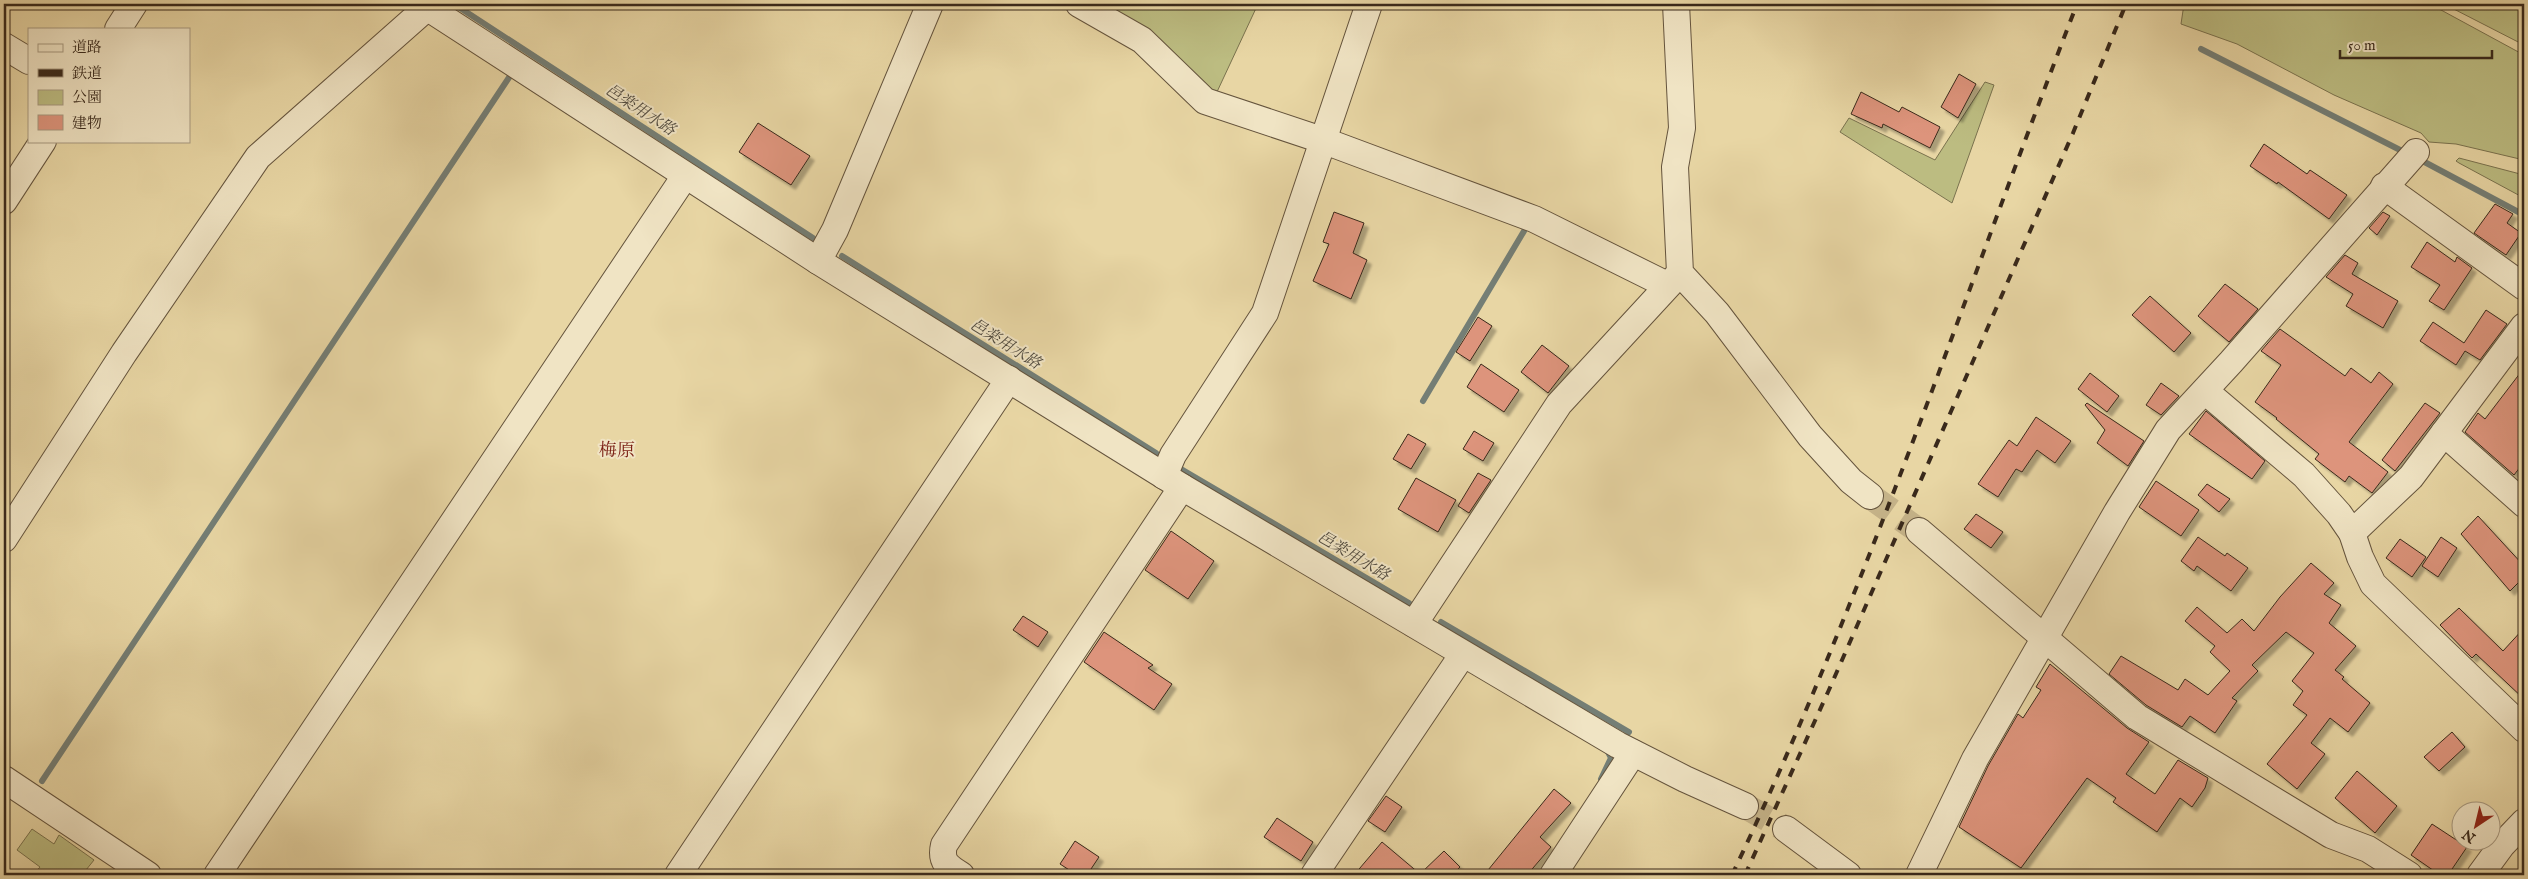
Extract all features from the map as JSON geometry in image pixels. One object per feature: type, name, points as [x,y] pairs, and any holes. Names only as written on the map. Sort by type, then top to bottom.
[{"type":"street","points":[[119,28],[134,4]]},
{"type":"street","points":[[818,261],[835,230],[930,4]]},
{"type":"street","points":[[1079,4],[1142,40],[1205,101],[1322,140],[1534,219],[1674,279],[1717,313],[1810,436],[1851,481],[1870,496]]},
{"type":"street","points":[[961,875],[944,862],[942,855],[944,845],[1173,482],[1173,455],[1265,313],[1369,4]]},
{"type":"street","points":[[1414,624],[1559,404],[1674,279],[1676,167],[1682,128],[1676,4]]},
{"type":"street","points":[[4,539],[124,353],[258,157],[427,5],[685,176],[1173,482],[1633,753],[1745,806]]},
{"type":"street","points":[[4,46],[28,60]]},
{"type":"street","points":[[4,201],[42,142]]},
{"type":"street","points":[[1919,875],[1976,759],[2044,638],[2168,430],[2416,152]]},
{"type":"street","points":[[217,875],[685,176]]},
{"type":"street","points":[[2384,186],[2524,287]]},
{"type":"street","points":[[2352,533],[2411,477],[2522,332]]},
{"type":"street","points":[[678,875],[1009,379]]},
{"type":"street","points":[[2205,390],[2304,475],[2339,514],[2352,533],[2360,557],[2373,584],[2524,729]]},
{"type":"street","points":[[2444,433],[2524,504]]},
{"type":"street","points":[[1919,531],[2137,717],[2331,835],[2368,849],[2409,875]]},
{"type":"street","points":[[1314,875],[1463,654]]},
{"type":"street","points":[[1553,875],[1633,753]]},
{"type":"street","points":[[4,778],[148,875]]},
{"type":"street","points":[[2480,875],[2502,845],[2524,822]]},
{"type":"street","points":[[1786,829],[1848,875]]},
{"type":"green space","points":[[1100,4],[1258,4],[1216,94]]},
{"type":"green space","points":[[2184,4],[2430,4],[2524,55],[2524,160],[2456,144],[2429,142],[2421,133],[2334,95],[2237,44],[2181,24]]},
{"type":"green space","points":[[2444,4],[2524,4],[2524,45]]},
{"type":"green space","points":[[1985,82],[1994,85],[1952,203],[1840,132],[1849,118],[1935,160]]},
{"type":"green space","points":[[2459,158],[2524,175],[2524,198],[2459,163],[2456,161]]},
{"type":"green space","points":[[32,829],[54,844],[59,835],[94,860],[82,875],[33,875],[40,867],[17,850]]},
{"type":"building","points":[[1959,74],[1976,84],[1958,118],[1941,107]]},
{"type":"building","points":[[1861,92],[1899,112],[1902,107],[1940,127],[1930,148],[1883,124],[1882,128],[1851,114]]},
{"type":"building","points":[[758,123],[810,156],[791,185],[739,152]]},
{"type":"building","points":[[2264,144],[2307,174],[2310,170],[2347,195],[2329,219],[2278,182],[2277,184],[2250,166]]},
{"type":"building","points":[[2495,204],[2513,214],[2507,223],[2521,233],[2506,255],[2474,233]]},
{"type":"building","points":[[1334,212],[1364,223],[1353,253],[1367,260],[1351,299],[1313,281],[1329,244],[1323,242]]},
{"type":"building","points":[[2383,212],[2390,216],[2377,235],[2369,228]]},
{"type":"building","points":[[2427,242],[2455,262],[2457,257],[2472,268],[2444,310],[2429,301],[2440,285],[2411,267]]},
{"type":"building","points":[[2345,255],[2358,263],[2352,274],[2398,301],[2383,328],[2346,306],[2353,294],[2326,277]]},
{"type":"building","points":[[2225,284],[2258,309],[2229,342],[2198,316]]},
{"type":"building","points":[[2150,296],[2191,333],[2174,352],[2132,315]]},
{"type":"building","points":[[2486,310],[2507,324],[2480,360],[2465,351],[2456,365],[2420,341],[2433,322],[2464,343]]},
{"type":"building","points":[[1478,317],[1492,326],[1470,361],[1456,352]]},
{"type":"building","points":[[2280,329],[2345,376],[2351,368],[2371,383],[2379,372],[2393,384],[2349,442],[2388,472],[2372,493],[2349,476],[2345,482],[2315,459],[2319,454],[2255,402],[2281,365],[2261,351]]},
{"type":"building","points":[[1542,345],[1569,366],[1548,393],[1521,372]]},
{"type":"building","points":[[1481,364],[1519,390],[1504,412],[1467,387]]},
{"type":"building","points":[[2524,368],[2524,462],[2514,475],[2465,432],[2478,413],[2485,419]]},
{"type":"building","points":[[2090,373],[2119,396],[2107,412],[2078,389]]},
{"type":"building","points":[[2161,383],[2179,396],[2161,415],[2146,405]]},
{"type":"building","points":[[2087,403],[2144,441],[2128,466],[2097,443],[2105,430],[2085,405]]},
{"type":"building","points":[[2425,403],[2440,413],[2395,471],[2382,460]]},
{"type":"building","points":[[2206,411],[2265,461],[2252,479],[2189,434]]},
{"type":"building","points":[[2036,417],[2071,441],[2055,463],[2037,450],[2022,472],[2016,469],[1998,497],[1978,484],[2009,440],[2017,446]]},
{"type":"building","points":[[1474,431],[1494,443],[1483,461],[1463,449]]},
{"type":"building","points":[[1408,434],[1426,444],[1411,469],[1393,459]]},
{"type":"building","points":[[1478,473],[1491,480],[1469,513],[1458,506]]},
{"type":"building","points":[[1416,478],[1456,500],[1438,532],[1398,509]]},
{"type":"building","points":[[2156,481],[2199,510],[2181,536],[2139,507]]},
{"type":"building","points":[[2207,484],[2230,499],[2219,512],[2198,495]]},
{"type":"building","points":[[1976,514],[2003,532],[1991,548],[1964,529]]},
{"type":"building","points":[[2478,516],[2524,566],[2524,577],[2510,591],[2461,534]]},
{"type":"building","points":[[1171,531],[1214,561],[1188,599],[1145,570]]},
{"type":"building","points":[[2198,537],[2225,556],[2227,553],[2248,568],[2231,591],[2197,566],[2194,571],[2181,561]]},
{"type":"building","points":[[2441,537],[2457,548],[2438,577],[2422,566]]},
{"type":"building","points":[[2400,539],[2426,557],[2412,577],[2386,558]]},
{"type":"building","points":[[2311,563],[2334,583],[2324,594],[2341,605],[2329,623],[2356,646],[2335,670],[2344,677],[2342,679],[2370,703],[2348,732],[2330,718],[2311,743],[2325,754],[2297,789],[2267,764],[2307,715],[2293,705],[2303,691],[2292,681],[2314,653],[2286,632],[2252,665],[2258,671],[2232,698],[2237,701],[2215,733],[2190,716],[2182,727],[2146,705],[2109,674],[2121,656],[2178,690],[2185,679],[2208,695],[2230,671],[2210,652],[2215,646],[2185,621],[2197,607],[2227,633],[2242,619],[2254,631],[2280,597]]},
{"type":"building","points":[[2459,608],[2503,651],[2524,628],[2524,699],[2476,654],[2472,658],[2440,625]]},
{"type":"building","points":[[1023,616],[1048,632],[1038,647],[1013,630]]},
{"type":"building","points":[[1104,632],[1153,665],[1148,668],[1172,684],[1154,710],[1084,662]]},
{"type":"building","points":[[2050,664],[2127,728],[2149,742],[2126,774],[2155,794],[2178,760],[2208,778],[2205,788],[2192,807],[2180,798],[2157,832],[2113,802],[2116,798],[2087,778],[2021,868],[1959,827],[1988,766],[2018,714],[2023,718],[2041,690],[2036,687]]},
{"type":"building","points":[[2452,732],[2465,747],[2439,771],[2424,757]]},
{"type":"building","points":[[2357,771],[2397,806],[2375,833],[2335,798]]},
{"type":"building","points":[[1554,789],[1571,803],[1540,837],[1551,847],[1527,875],[1484,875]]},
{"type":"building","points":[[1386,796],[1402,807],[1385,832],[1368,821]]},
{"type":"building","points":[[1277,818],[1313,842],[1301,861],[1264,837]]},
{"type":"building","points":[[2432,824],[2450,836],[2450,852],[2464,852],[2448,875],[2440,875],[2411,855]]},
{"type":"building","points":[[1075,841],[1099,857],[1087,875],[1077,875],[1060,864]]},
{"type":"building","points":[[1382,842],[1420,874],[1444,851],[1460,867],[1452,875],[1354,875]]},
{"type":"waterway","name":"邑楽用水路","points":[[454,4],[813,238]]},
{"type":"waterway","points":[[2201,49],[2408,154]]},
{"type":"waterway","points":[[42,781],[510,76]]},
{"type":"waterway","points":[[2417,158],[2524,215]]},
{"type":"waterway","points":[[1423,401],[1527,226]]},
{"type":"waterway","name":"邑楽用水路","points":[[842,256],[1156,453]]},
{"type":"waterway","name":"邑楽用水路","points":[[1181,469],[1409,603]]},
{"type":"waterway","name":"邑楽用水路","points":[[1441,622],[1629,732]]},
{"type":"waterway","points":[[1601,779],[1611,758],[1607,750]]},
{"type":"tunnel","points":[[1870,496],[1919,531]]},
{"type":"tunnel","points":[[1745,806],[1786,829]]},
{"type":"railway","points":[[1732,875],[1781,769],[1827,661],[1912,443],[2077,4]]},
{"type":"railway","points":[[1745,875],[1828,692],[2073,133],[2126,4]]},
{"type":"district","name":"梅原","points":[[617,450]]}]
